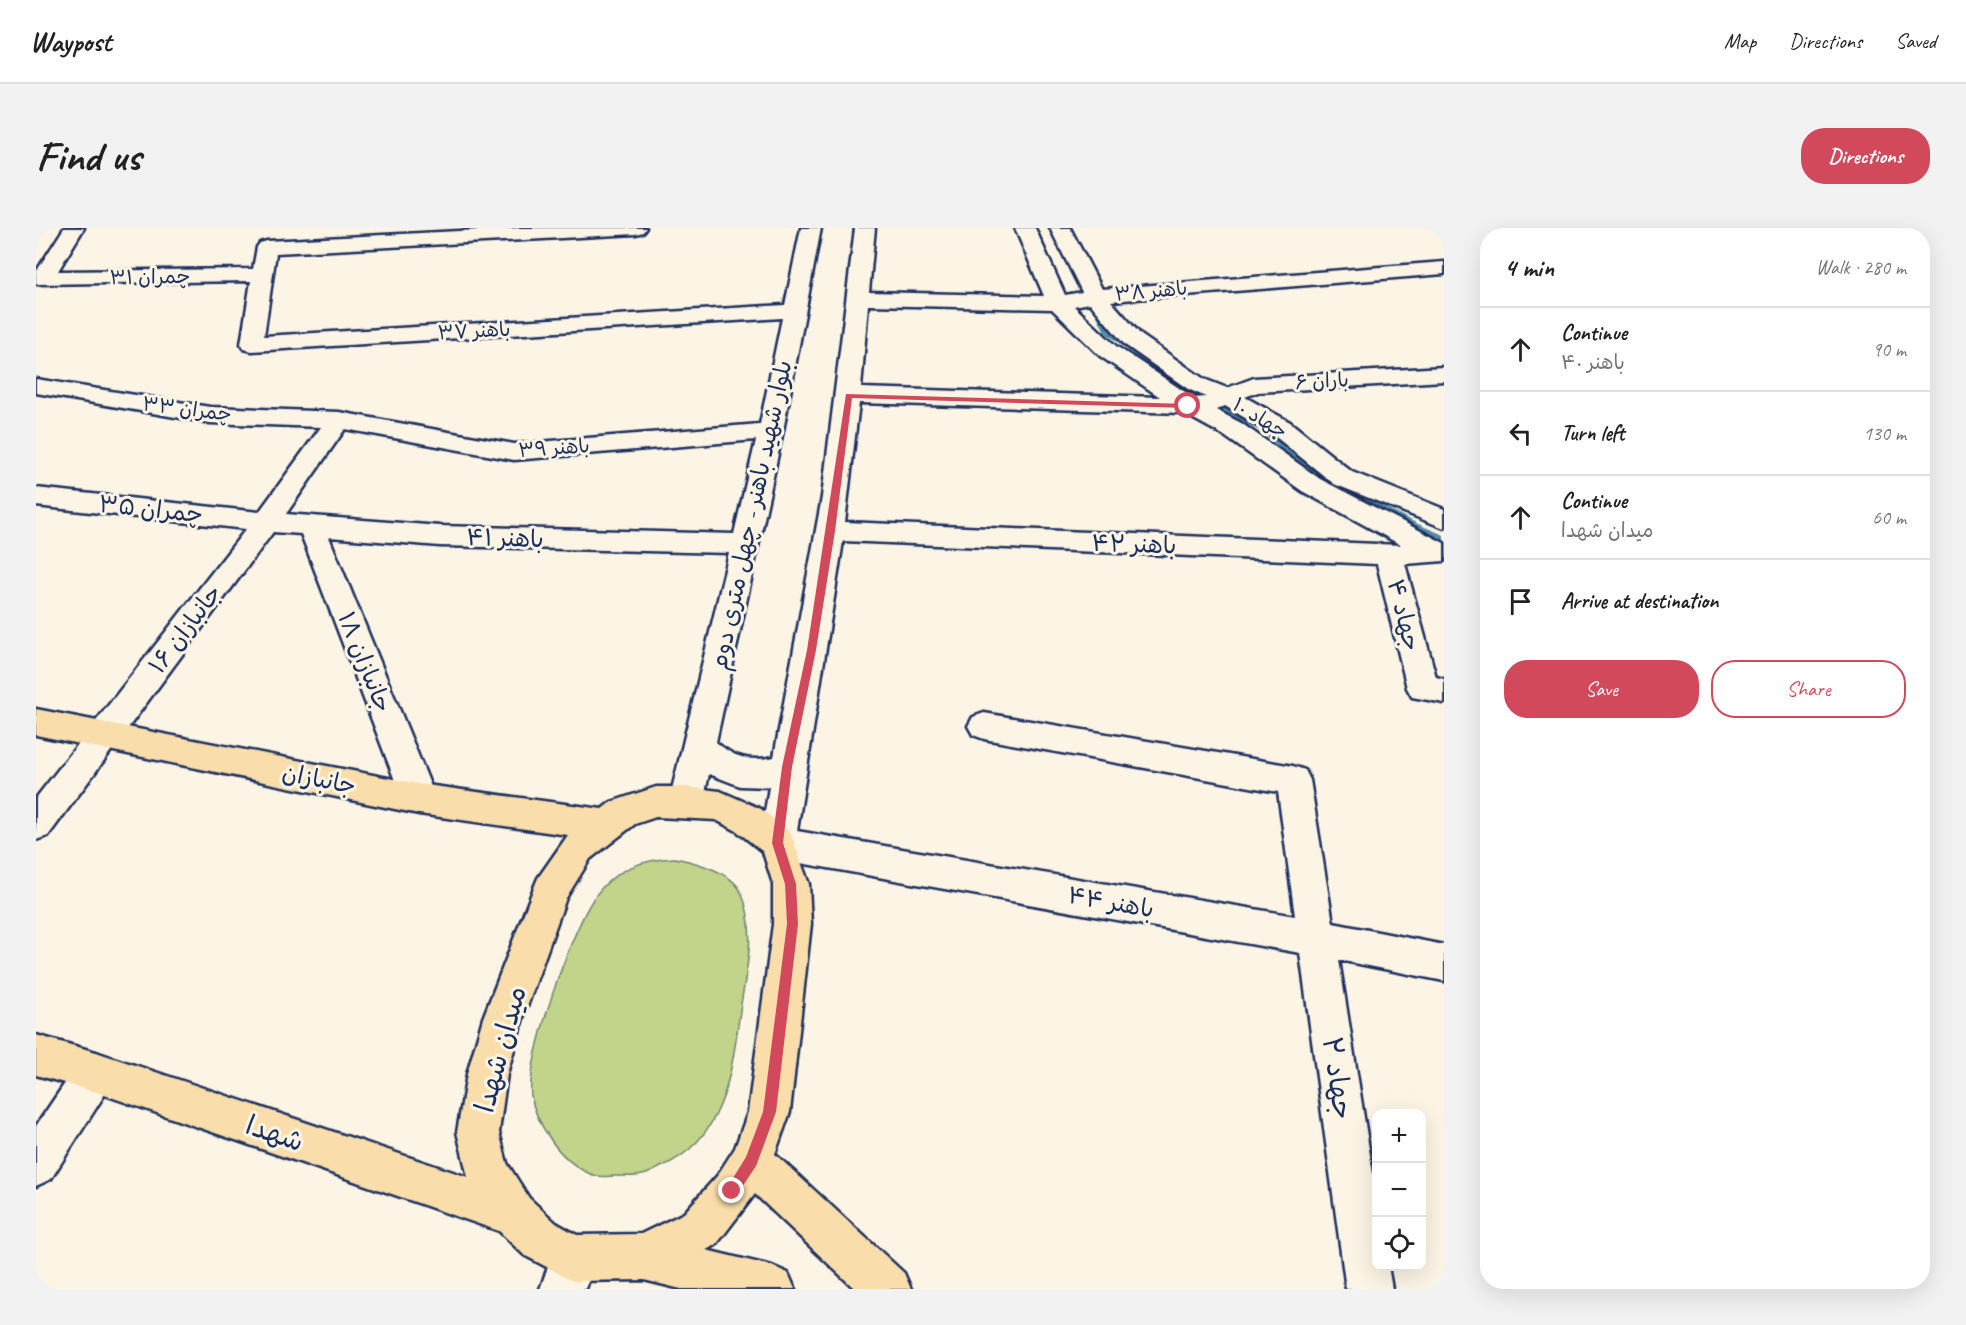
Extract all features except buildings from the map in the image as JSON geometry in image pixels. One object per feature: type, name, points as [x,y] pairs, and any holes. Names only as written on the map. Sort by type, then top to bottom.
[{"type":"main road","name":"جانبازان","points":[[36,722],[419,799],[604,825]]},
{"type":"main road","name":"میدان شهدا","points":[[656,802],[686,802],[720,806],[748,820],[778,843],[790,884],[792,924],[769,1112],[751,1161],[732,1191],[700,1229],[644,1257],[568,1273],[540,1239],[513,1214],[488,1171],[478,1132],[488,1074],[503,1018],[551,890],[578,848],[604,825],[623,813],[656,802]]},
{"type":"main road","name":"شهدا","points":[[36,1055],[96,1072],[513,1214]]},
{"type":"main road","points":[[751,1161],[888,1289]]},
{"type":"main road","points":[[644,1257],[772,1289]]},
{"type":"street","points":[[39,278],[74,228]]},
{"type":"street","name":"باهنر ۳۷","points":[[636,228],[267,247],[252,344],[794,311]]},
{"type":"street","name":"بلوار شهید باهنر - چهل متری دوم","points":[[686,802],[771,431],[811,228]]},
{"type":"street","points":[[778,843],[787,767],[811,650],[831,531],[849,395],[865,228]]},
{"type":"street","points":[[1025,228],[1058,303],[1108,351],[1209,402],[1232,429],[1311,485],[1441,554]]},
{"type":"street","name":"جهاد ۱۰","points":[[1060,228],[1095,296],[1133,340],[1196,384],[1209,402],[1281,428],[1343,478],[1444,519]]},
{"type":"street","name":"باهنر ۳۸","points":[[857,298],[1058,303],[1095,296],[1444,268]]},
{"type":"street","name":"چمران ۳۱","points":[[39,278],[264,275]]},
{"type":"street","name":"باران ۶","points":[[1209,402],[1254,385],[1444,374]]},
{"type":"street","name":"چمران ۳۳","points":[[36,386],[210,415],[339,420]]},
{"type":"street","points":[[849,395],[1209,402]]},
{"type":"street","name":"باهنر ۳۹","points":[[339,420],[514,452],[771,431]]},
{"type":"street","name":"جانبازان ۱۶","points":[[36,825],[266,522],[339,420]]},
{"type":"street","name":"چمران ۳۵","points":[[36,496],[266,522]]},
{"type":"street","name":"باهنر ۴۱","points":[[266,522],[440,536],[744,544]]},
{"type":"street","name":"جانبازان ۱۸","points":[[311,525],[419,799]]},
{"type":"street","name":"باهنر ۴۲","points":[[831,531],[1389,555],[1441,554]]},
{"type":"street","name":"جهاد ۴","points":[[1389,555],[1423,688],[1444,691]]},
{"type":"street","name":"جهاد ۲","points":[[984,726],[1293,780],[1369,1289]]},
{"type":"street","points":[[700,748],[711,760],[735,772],[762,775],[787,767]]},
{"type":"street","name":"باهنر ۴۴","points":[[778,843],[1317,938],[1444,963]]},
{"type":"street","points":[[36,1164],[96,1072]]},
{"type":"green space","points":[[675,858],[702,865],[730,879],[741,892],[746,906],[750,934],[748,962],[730,1075],[714,1118],[701,1137],[685,1153],[645,1174],[597,1176],[576,1166],[563,1155],[540,1122],[534,1107],[531,1096],[531,1078],[543,1024],[575,934],[596,895],[612,878],[631,867]]},
{"type":"waterway","points":[[1093,301],[1108,330],[1183,390],[1263,429],[1323,479],[1415,526],[1444,538]]},
{"type":"route","points":[[732,1191],[751,1161],[769,1112],[792,924],[790,884],[778,843],[787,767],[811,650],[831,531],[849,395],[1188,406]]}]
